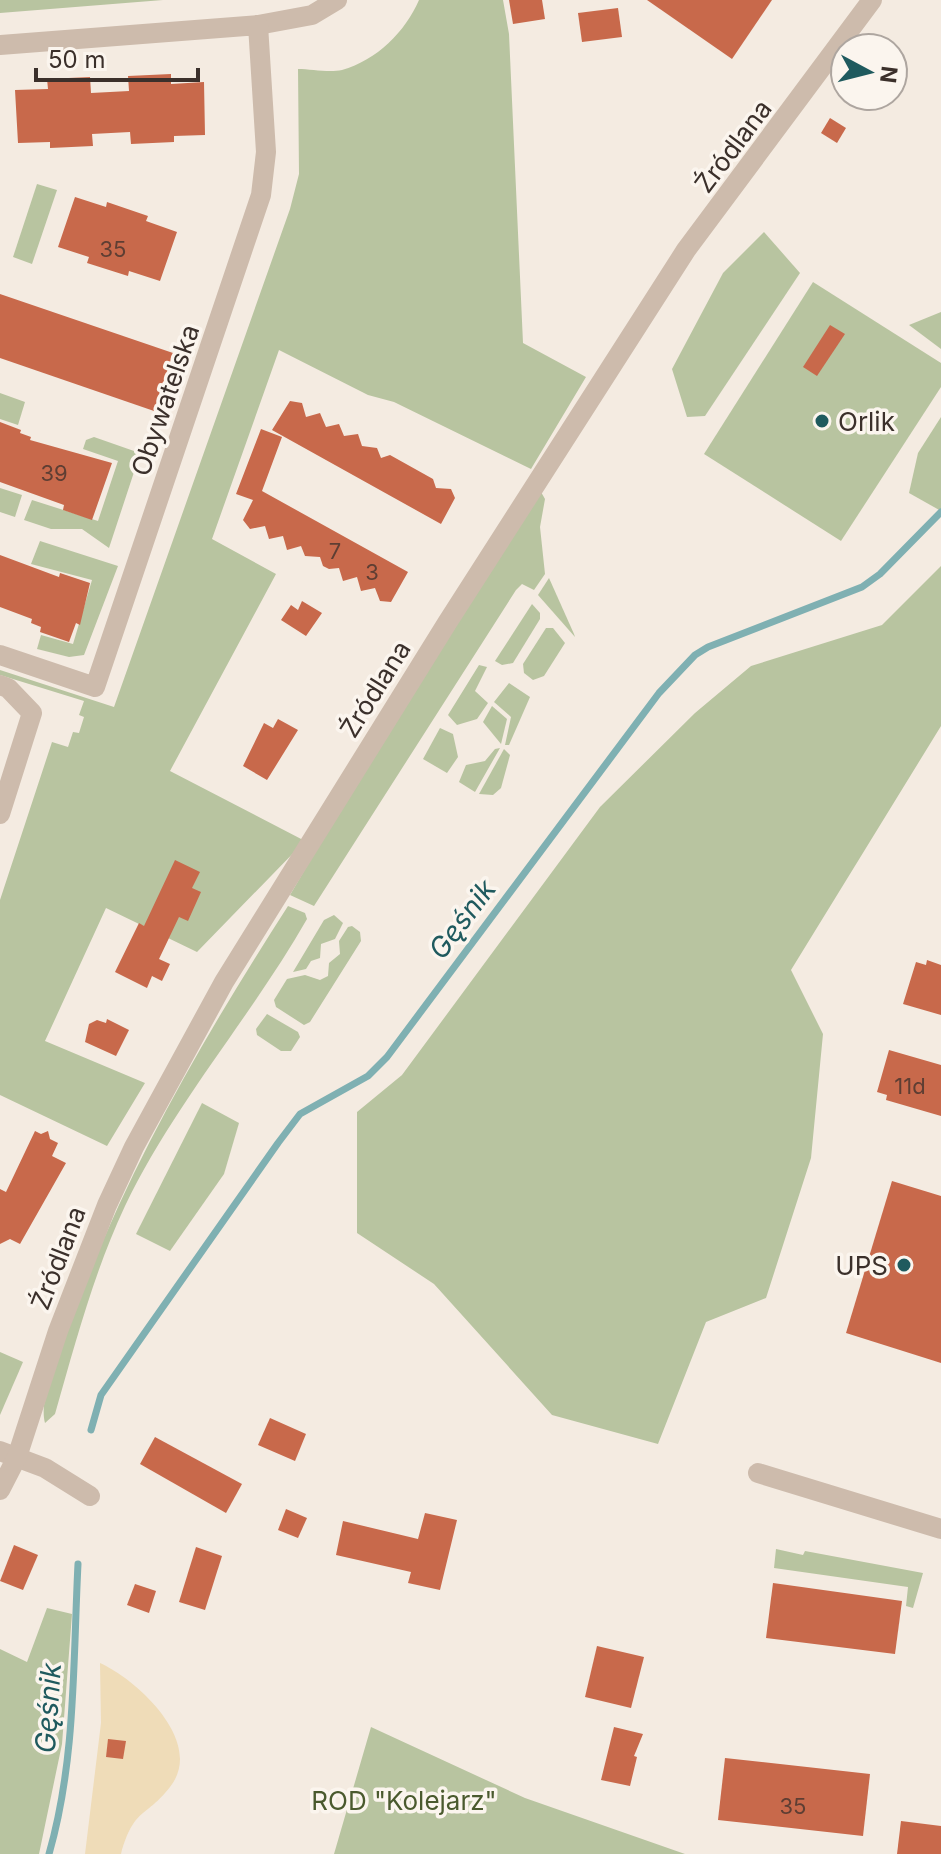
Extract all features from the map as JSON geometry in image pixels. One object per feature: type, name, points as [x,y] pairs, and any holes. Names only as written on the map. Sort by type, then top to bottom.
[{"type":"street","points":[[0,45],[258,25],[312,15],[337,0]]},
{"type":"street","name":"Źródlana","points":[[0,1490],[8,1454],[107,1205],[134,1147],[223,983],[447,623],[686,250],[872,0]]},
{"type":"street","name":"Obywatelska","points":[[0,655],[95,687],[261,195],[266,152],[258,25]]},
{"type":"street","points":[[0,685],[8,688],[32,713],[0,814]]},
{"type":"street","points":[[8,1454],[45,1468],[90,1496]]},
{"type":"street","points":[[758,1473],[941,1529]]},
{"type":"green space","points":[[0,0],[163,0],[0,13]]},
{"type":"green space","points":[[419,0],[503,0],[509,34],[523,343],[586,377],[531,469],[394,402],[368,395],[279,350],[212,539],[276,574],[170,771],[305,841],[197,952],[106,908],[45,1041],[145,1083],[107,1146],[0,1095],[0,900],[52,742],[68,747],[73,732],[79,733],[84,717],[79,715],[84,701],[0,675],[0,670],[114,707],[290,209],[299,174],[298,69],[337,71],[367,59],[398,34]]},
{"type":"green space","points":[[37,184],[57,190],[32,264],[13,257]]},
{"type":"green space","points":[[764,232],[800,273],[705,416],[687,417],[672,369],[723,273]]},
{"type":"green space","name":"Orlik","points":[[813,282],[941,363],[941,387],[841,541],[704,454]]},
{"type":"green space","points":[[941,312],[941,349],[909,325]]},
{"type":"green space","points":[[0,393],[25,402],[18,425],[0,419]]},
{"type":"green space","points":[[941,417],[941,511],[909,493],[918,453]]},
{"type":"green space","points":[[94,437],[154,458],[137,463],[109,548],[82,529],[51,529],[24,520],[32,500],[98,521],[118,461],[83,449],[86,440]]},
{"type":"green space","points":[[0,488],[22,495],[15,517],[0,512]]},
{"type":"green space","points":[[541,492],[545,499],[540,527],[545,574],[534,590],[522,584],[516,590],[314,906],[290,895],[356,782]]},
{"type":"green space","points":[[40,541],[118,566],[84,655],[69,657],[37,649],[41,635],[73,644],[92,580],[31,564]]},
{"type":"green space","points":[[941,566],[941,726],[791,970],[823,1034],[811,1158],[766,1298],[706,1322],[658,1444],[552,1415],[434,1284],[357,1233],[357,1112],[402,1075],[600,807],[695,713],[751,666],[882,625]]},
{"type":"green space","points":[[549,578],[574,634],[575,637],[538,595]]},
{"type":"green space","points":[[532,604],[540,613],[540,619],[513,663],[502,665],[495,661]]},
{"type":"green space","points":[[546,628],[553,628],[565,643],[544,676],[533,680],[524,673],[523,664]]},
{"type":"green space","points":[[479,665],[487,667],[475,691],[488,703],[477,719],[457,725],[448,715]]},
{"type":"green space","points":[[509,683],[530,697],[509,745],[505,745],[511,717],[494,702]]},
{"type":"green space","points":[[492,706],[507,719],[501,744],[483,722]]},
{"type":"green space","points":[[440,728],[453,734],[458,757],[447,773],[423,759]]},
{"type":"green space","points":[[500,748],[475,792],[459,782],[466,765],[485,761],[495,749]]},
{"type":"green space","points":[[504,749],[510,755],[501,788],[493,795],[479,794]]},
{"type":"green space","points":[[288,906],[305,913],[307,919],[166,1132],[125,1206],[95,1282],[55,1414],[45,1423],[44,1405],[52,1375],[83,1289],[133,1175],[191,1065]]},
{"type":"green space","points":[[334,915],[343,923],[335,939],[321,944],[320,958],[311,961],[306,969],[293,972],[324,920]]},
{"type":"green space","points":[[352,926],[360,932],[361,941],[310,1022],[304,1025],[276,1007],[274,1000],[287,979],[305,975],[320,980],[328,976],[329,963],[340,954],[339,941]]},
{"type":"green space","points":[[267,1014],[298,1032],[300,1037],[291,1051],[281,1051],[257,1035],[256,1029]]},
{"type":"green space","points":[[202,1103],[239,1123],[224,1174],[170,1251],[136,1234]]},
{"type":"green space","points":[[0,1352],[23,1362],[0,1415]]},
{"type":"green space","points":[[776,1549],[803,1555],[805,1551],[923,1573],[913,1608],[906,1606],[908,1587],[774,1568]]},
{"type":"green space","points":[[47,1608],[72,1614],[62,1744],[39,1854],[0,1854],[0,1649],[27,1662]]},
{"type":"green space","name":"ROD \"Kolejarz\"","points":[[371,1727],[525,1798],[685,1854],[334,1854]]},
{"type":"sand","points":[[100,1663],[147,1697],[173,1732],[179,1751],[179,1769],[170,1787],[136,1820],[121,1854],[85,1854],[101,1723]]},
{"type":"building","points":[[509,0],[542,0],[545,19],[513,24]]},
{"type":"building","points":[[647,0],[772,0],[732,59]]},
{"type":"building","points":[[618,8],[622,37],[582,42],[578,13]]},
{"type":"building","points":[[171,74],[171,84],[204,82],[205,135],[174,136],[174,142],[131,144],[130,132],[92,134],[93,146],[50,148],[50,142],[18,143],[15,90],[48,89],[47,79],[90,77],[91,93],[129,91],[128,76]]},
{"type":"building","points":[[830,118],[846,128],[837,143],[821,133]]},
{"type":"building","points":[[75,197],[106,207],[107,202],[148,216],[146,221],[177,232],[160,281],[129,271],[128,276],[87,263],[89,257],[58,247]]},
{"type":"building","points":[[0,294],[173,353],[154,411],[0,358]]},
{"type":"building","points":[[830,325],[845,334],[817,376],[803,367]]},
{"type":"building","points":[[290,401],[302,403],[306,417],[320,413],[326,427],[339,424],[344,436],[358,434],[362,446],[377,448],[381,458],[390,455],[433,479],[436,488],[451,489],[455,498],[441,524],[272,430]]},
{"type":"building","points":[[0,422],[21,430],[20,433],[31,437],[30,440],[112,463],[92,520],[63,510],[64,505],[0,482]]},
{"type":"building","points":[[261,429],[282,437],[262,491],[408,572],[391,602],[380,601],[375,588],[361,591],[357,577],[343,581],[339,568],[329,569],[323,566],[320,557],[305,556],[301,546],[287,550],[283,536],[269,539],[265,526],[250,529],[243,520],[253,500],[236,494]]},
{"type":"building","points":[[0,555],[59,577],[60,573],[90,583],[80,625],[76,623],[69,642],[40,632],[41,627],[31,623],[32,619],[0,607]]},
{"type":"building","points":[[302,601],[322,613],[306,636],[281,620],[291,605],[298,610]]},
{"type":"building","points":[[278,719],[298,730],[267,780],[243,766],[264,723],[273,728]]},
{"type":"building","points":[[175,860],[200,872],[192,888],[201,892],[188,921],[179,917],[159,959],[170,964],[162,981],[152,976],[147,988],[115,972],[139,923],[144,926]]},
{"type":"building","points":[[927,960],[941,965],[941,1015],[903,1004],[916,962],[926,965]]},
{"type":"building","points":[[107,1019],[129,1030],[116,1056],[85,1042],[89,1024],[97,1020],[106,1023]]},
{"type":"building","points":[[889,1050],[941,1065],[941,1116],[886,1100],[887,1095],[877,1092]]},
{"type":"building","points":[[35,1131],[41,1134],[48,1131],[50,1139],[58,1143],[52,1156],[66,1163],[20,1244],[10,1239],[0,1244],[0,1189],[6,1192]]},
{"type":"building","name":"UPS","points":[[892,1181],[941,1196],[941,1363],[846,1333]]},
{"type":"building","points":[[270,1418],[306,1434],[295,1461],[258,1445]]},
{"type":"building","points":[[155,1437],[242,1484],[226,1513],[140,1464]]},
{"type":"building","points":[[286,1509],[307,1518],[298,1538],[278,1530]]},
{"type":"building","points":[[425,1513],[457,1520],[440,1590],[408,1583],[411,1572],[336,1555],[343,1521],[418,1539]]},
{"type":"building","points":[[14,1545],[38,1555],[23,1590],[0,1581]]},
{"type":"building","points":[[196,1547],[222,1556],[205,1610],[179,1602]]},
{"type":"building","points":[[773,1583],[902,1601],[895,1654],[766,1638]]},
{"type":"building","points":[[135,1584],[156,1591],[149,1613],[127,1605]]},
{"type":"building","points":[[597,1646],[644,1657],[631,1708],[585,1697]]},
{"type":"building","points":[[614,1727],[643,1734],[634,1756],[637,1757],[630,1786],[601,1780]]},
{"type":"building","points":[[108,1739],[126,1741],[123,1759],[106,1757]]},
{"type":"building","points":[[725,1758],[870,1774],[863,1836],[718,1820]]},
{"type":"building","points":[[901,1821],[941,1826],[941,1854],[897,1854]]},
{"type":"waterway","name":"Gęśnik","points":[[91,1430],[101,1395],[300,1114],[368,1076],[387,1057],[659,693],[695,655],[708,647],[862,587],[880,574],[941,512]]},
{"type":"waterway","name":"Gęśnik","points":[[49,1854],[58,1819],[69,1747],[78,1564]]},
{"type":"place","name":"Orlik","points":[[822,421]]},
{"type":"place","name":"UPS","points":[[904,1265]]}]
